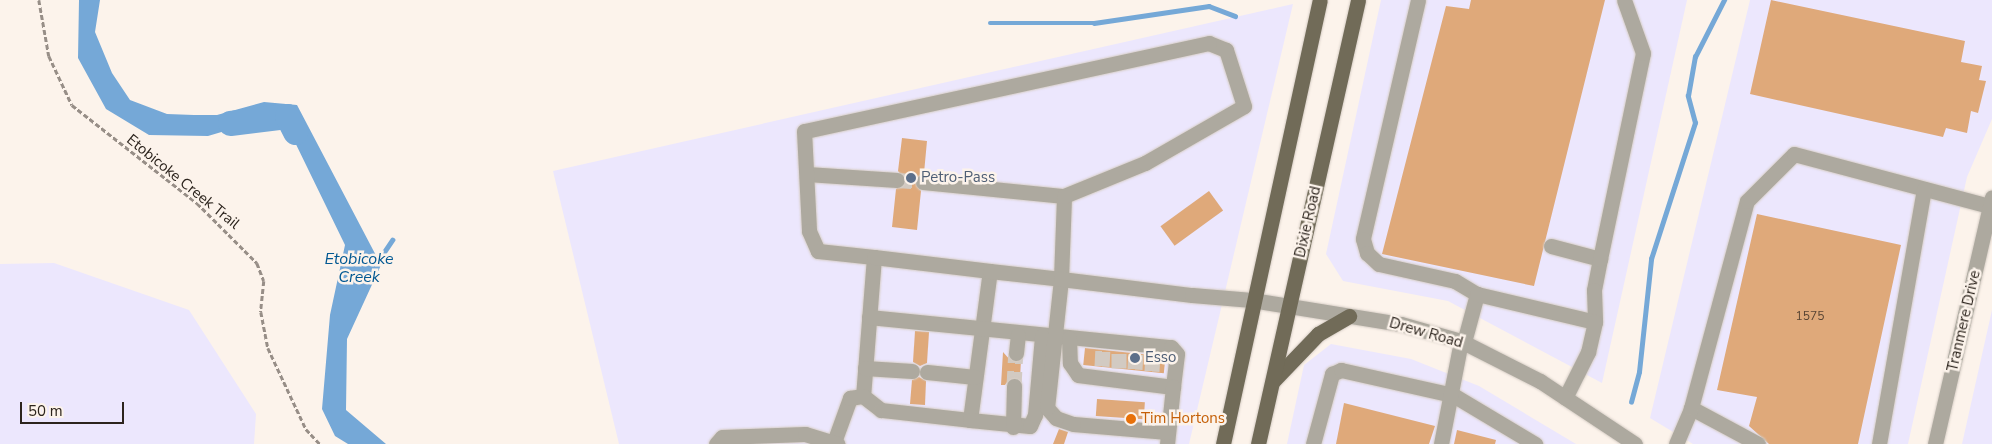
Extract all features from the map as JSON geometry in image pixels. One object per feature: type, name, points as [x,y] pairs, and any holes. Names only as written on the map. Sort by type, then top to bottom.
[{"type":"main road","points":[[1223,444],[1252,300],[1320,0]]},
{"type":"main road","name":"Dixie Road","points":[[1258,444],[1358,0]]},
{"type":"main road","points":[[1272,382],[1318,334],[1349,316]]},
{"type":"street","points":[[1418,0],[1364,238],[1368,253],[1379,264],[1455,281],[1477,294],[1595,322]]},
{"type":"street","points":[[1565,398],[1588,352],[1595,322],[1594,290],[1642,54],[1624,0]]},
{"type":"street","points":[[897,180],[807,174],[804,132],[1209,43],[1226,50],[1244,106],[1145,163],[1064,196],[922,182]]},
{"type":"street","points":[[1676,444],[1691,408],[1747,201],[1794,154],[1924,189],[1991,201]]},
{"type":"street","name":"Drew Road","points":[[807,174],[809,231],[818,251],[1252,300],[1288,309],[1349,316],[1463,342],[1565,398],[1635,444]]},
{"type":"street","points":[[1879,444],[1924,189]]},
{"type":"street","points":[[869,316],[1018,335],[1056,337],[1103,345],[1153,349],[1171,348],[1177,354],[1167,438],[1073,424],[1056,418],[1046,402],[1056,337],[1061,279],[1064,196]]},
{"type":"street","name":"Tranmere Drive","points":[[1935,444],[1991,201]]},
{"type":"street","points":[[1551,246],[1600,259]]},
{"type":"street","points":[[863,396],[874,257]]},
{"type":"street","points":[[970,420],[990,271]]},
{"type":"street","points":[[1441,444],[1463,342],[1477,294]]},
{"type":"street","points":[[1016,353],[1018,335]]},
{"type":"street","points":[[1056,337],[1078,375],[1101,372],[1152,377],[1173,387]]},
{"type":"street","points":[[716,444],[722,437],[805,434],[836,443],[850,398],[863,396],[881,410],[970,420],[1012,427],[1030,426],[1035,415],[1056,337]]},
{"type":"street","points":[[865,368],[975,377]]},
{"type":"street","points":[[1312,444],[1336,372],[1453,395],[1535,444]]},
{"type":"street","points":[[1012,427],[1014,386]]},
{"type":"street","points":[[1691,408],[1758,444]]},
{"type":"path","name":"Etobicoke Creek Trail","points":[[39,0],[51,64],[72,104],[197,203],[258,263],[264,282],[261,312],[268,348],[306,429],[320,444]]},
{"type":"shaded area","points":[[1381,0],[1687,0],[1602,383],[1448,301],[1343,281],[1326,254]]},
{"type":"shaded area","points":[[1750,0],[1992,0],[1992,119],[1967,177],[1908,444],[1693,444],[1650,418]]},
{"type":"shaded area","points":[[1293,4],[1189,444],[619,444],[553,171]]},
{"type":"shaded area","points":[[54,263],[189,310],[256,414],[254,444],[0,444],[0,264]]},
{"type":"shaded area","points":[[1992,310],[1992,444],[1962,444]]},
{"type":"shaded area","points":[[1331,344],[1411,359],[1479,386],[1576,444],[1287,444],[1304,365]]},
{"type":"water","name":"Etobicoke Creek","points":[[79,0],[100,0],[95,32],[112,73],[130,100],[167,114],[194,115],[217,115],[264,102],[297,105],[381,265],[347,339],[346,410],[386,444],[348,444],[335,436],[322,409],[330,315],[345,245],[289,130],[269,118],[208,136],[149,135],[106,109],[78,58]]},
{"type":"building","points":[[1471,0],[1605,0],[1534,286],[1382,254],[1446,6],[1469,9]]},
{"type":"building","points":[[1771,0],[1965,41],[1961,62],[1982,66],[1979,80],[1986,81],[1978,113],[1971,111],[1967,133],[1946,128],[1943,137],[1750,94]]},
{"type":"building","points":[[902,138],[927,141],[924,173],[914,181],[921,191],[917,230],[892,227],[896,189],[906,181],[898,171]]},
{"type":"building","points":[[1209,191],[1223,210],[1175,246],[1160,226]]},
{"type":"building","points":[[1757,214],[1901,245],[1858,444],[1769,444],[1749,426],[1757,397],[1717,390]]},
{"type":"building","points":[[915,331],[929,332],[927,363],[920,366],[913,362]]},
{"type":"building","points":[[1085,348],[1166,356],[1164,373],[1083,365]]},
{"type":"building","points":[[1003,352],[1011,361],[1021,360],[1020,379],[1010,378],[1005,385],[1001,385]]},
{"type":"building","points":[[919,377],[926,381],[925,405],[910,404],[912,380]]},
{"type":"building","points":[[1097,399],[1145,402],[1144,419],[1096,416]]},
{"type":"building","points":[[1344,403],[1435,426],[1429,444],[1336,444]]},
{"type":"building","points":[[1059,429],[1068,432],[1064,444],[1053,444]]},
{"type":"building","points":[[1457,430],[1496,440],[1495,444],[1454,444]]},
{"type":"waterway","points":[[1631,402],[1639,372],[1651,259],[1695,123],[1688,96],[1695,57],[1724,0]]},
{"type":"waterway","points":[[990,23],[1094,23],[1209,6],[1235,16]]},
{"type":"waterway","name":"Etobicoke Creek","points":[[230,123],[287,116],[295,132]]},
{"type":"waterway","points":[[376,264],[392,240]]},
{"type":"tunnel","points":[[897,180],[923,182]]},
{"type":"tunnel","points":[[1102,366],[1103,349]]},
{"type":"tunnel","points":[[1119,350],[1119,368]]},
{"type":"tunnel","points":[[1135,369],[1136,352]]},
{"type":"tunnel","points":[[1014,386],[1016,353]]},
{"type":"tunnel","points":[[1152,371],[1153,353]]},
{"type":"place","name":"Petro-Pass","points":[[911,178]]},
{"type":"place","name":"Esso","points":[[1135,358]]},
{"type":"place","name":"Tim Hortons","points":[[1131,419]]}]
